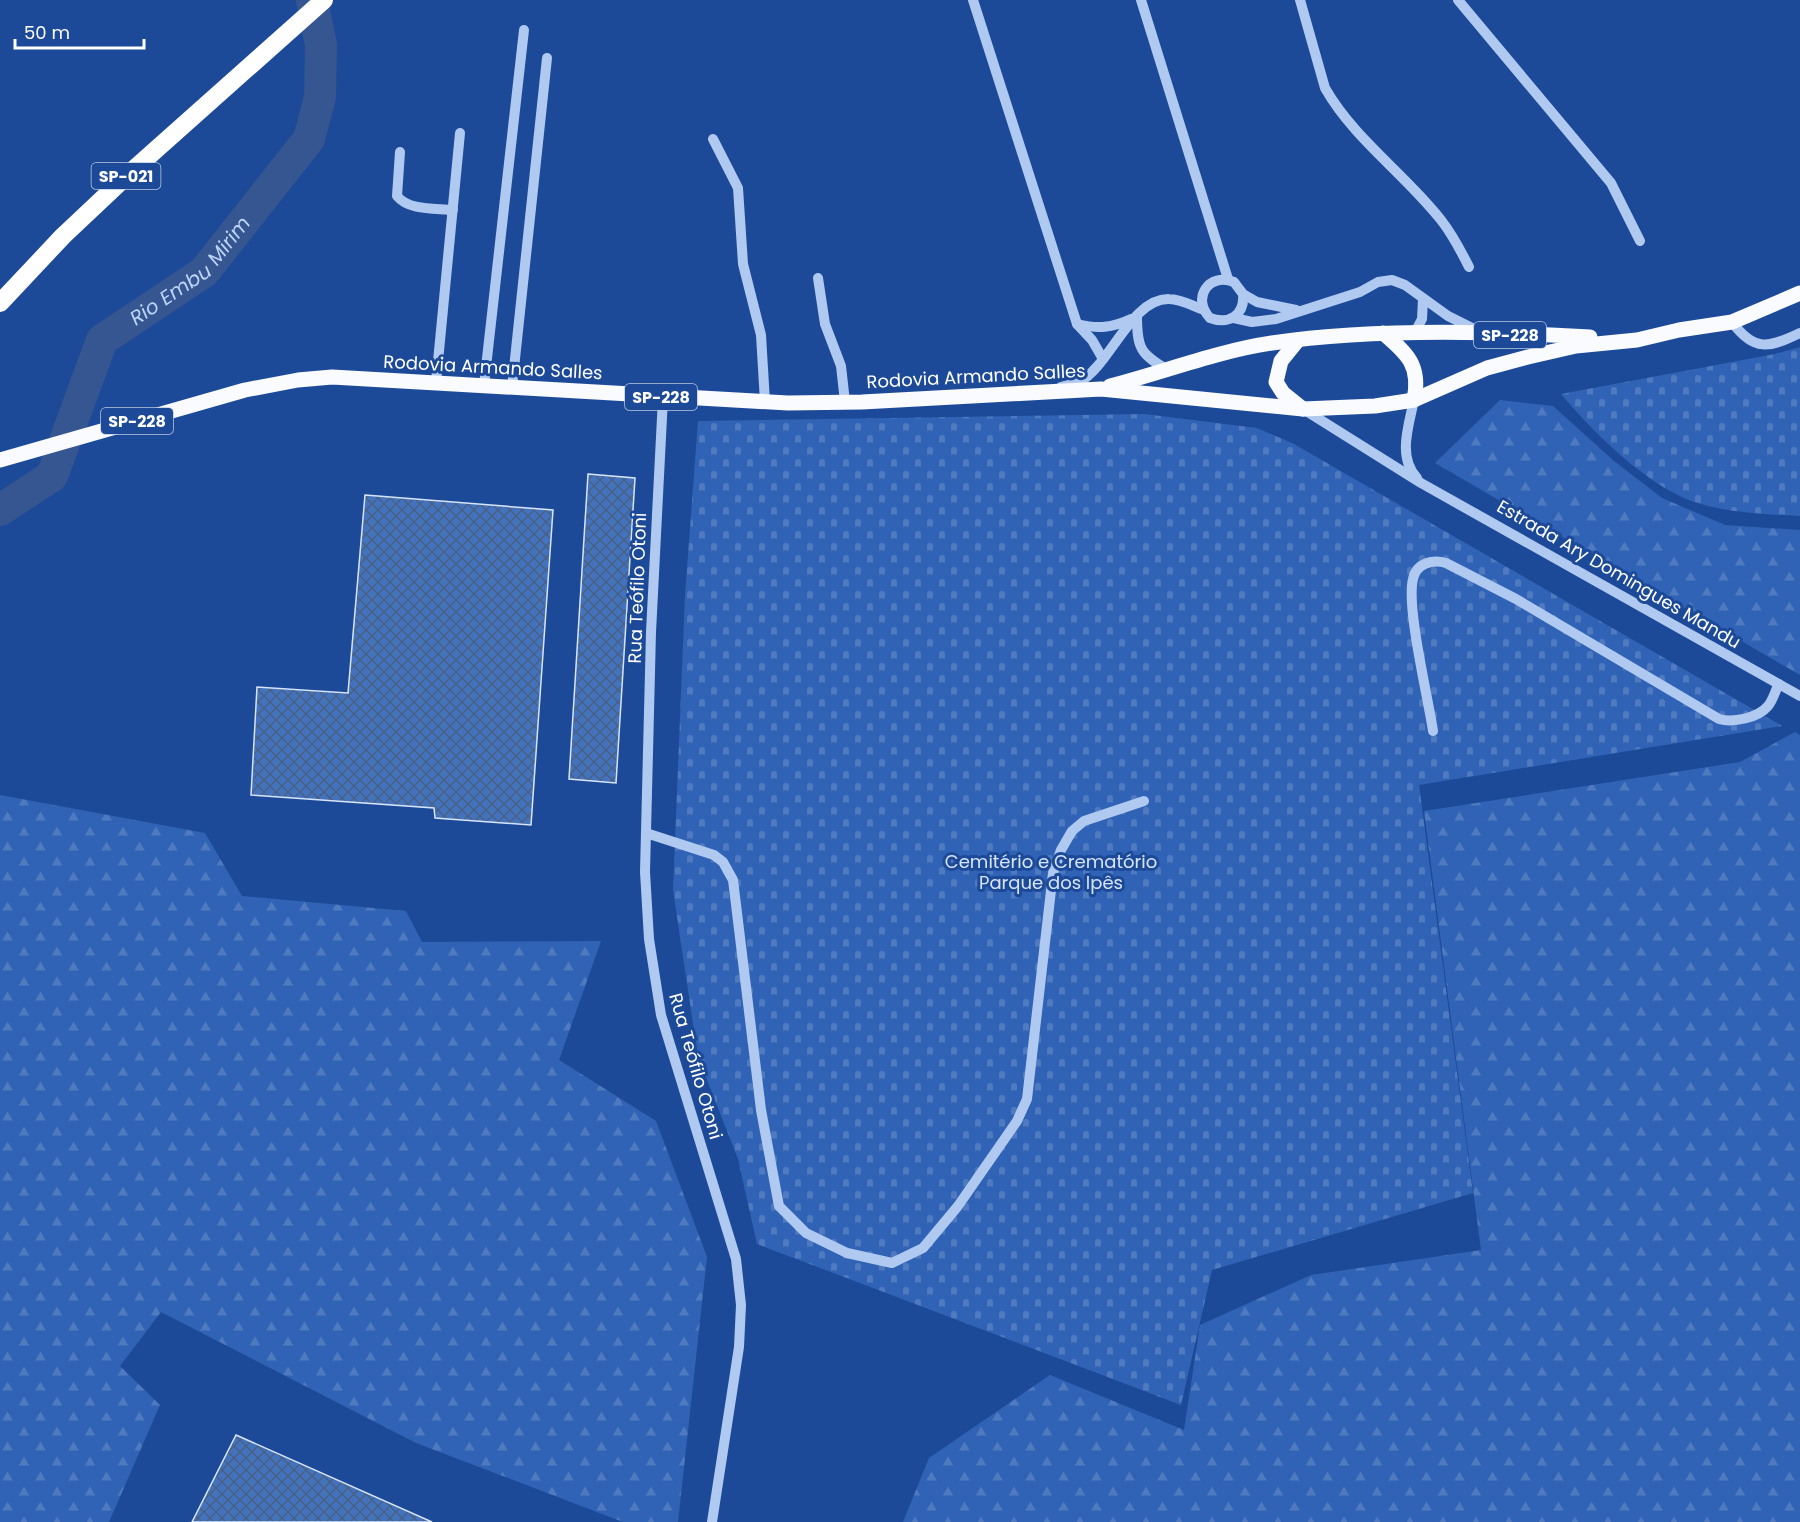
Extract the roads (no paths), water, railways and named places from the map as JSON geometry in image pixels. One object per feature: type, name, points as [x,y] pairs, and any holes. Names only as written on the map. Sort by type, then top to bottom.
[{"type":"highway","name":"SP-021","points":[[0,303],[63,236],[258,56],[324,0]]},
{"type":"main road","name":"Rodovia Armando Salles","points":[[0,460],[223,397],[298,380],[332,377],[663,398],[765,402],[845,402],[1101,389],[1303,409],[1375,406],[1414,400],[1487,368],[1576,346],[1637,340],[1679,330],[1732,322],[1800,292]]},
{"type":"main road","name":"Rodovia Armando Salles","points":[[1101,389],[1270,343],[1298,340],[1383,333],[1637,340]]},
{"type":"main road","points":[[1383,333],[1405,351],[1414,367],[1417,385],[1414,400]]},
{"type":"main road","points":[[1298,340],[1281,361],[1276,382],[1283,393],[1303,409]]},
{"type":"street","points":[[973,0],[1077,324],[1092,340],[1103,359]]},
{"type":"street","points":[[1141,0],[1228,279]]},
{"type":"street","points":[[1300,0],[1325,88],[1331,98],[1349,121],[1441,219],[1469,267]]},
{"type":"street","points":[[1458,0],[1611,183],[1640,241]]},
{"type":"street","points":[[484,385],[524,30]]},
{"type":"street","points":[[512,387],[547,57]]},
{"type":"street","points":[[435,382],[460,133]]},
{"type":"street","points":[[713,139],[738,188],[743,264],[761,335],[765,402]]},
{"type":"street","points":[[400,152],[397,196],[402,202],[453,210]]},
{"type":"street","points":[[818,278],[825,324],[842,366],[845,402]]},
{"type":"street","points":[[1178,300],[1203,291],[1213,281],[1228,279],[1234,282],[1243,294],[1273,307],[1298,310]]},
{"type":"street","points":[[1043,392],[1079,382],[1103,359],[1137,316],[1150,304],[1160,299],[1178,300],[1204,310],[1217,321],[1234,318],[1252,322],[1276,319],[1298,310],[1323,305],[1378,282],[1392,280],[1405,285],[1448,316],[1486,335]]},
{"type":"street","points":[[1203,291],[1201,298],[1204,310]]},
{"type":"street","points":[[1234,318],[1242,309],[1243,294]]},
{"type":"street","points":[[1414,334],[1422,319],[1423,299]]},
{"type":"street","points":[[1077,324],[1098,329],[1116,326],[1137,316]]},
{"type":"street","points":[[1137,316],[1140,350],[1151,361],[1168,371]]},
{"type":"street","points":[[1732,322],[1744,338],[1756,344],[1782,342],[1800,333]]},
{"type":"street","name":"Rua Teófilo Otoni","points":[[663,398],[651,632],[646,833],[649,939],[661,1015],[736,1259],[741,1305],[739,1347],[712,1522]]},
{"type":"street","points":[[1414,400],[1407,432],[1406,460],[1421,483]]},
{"type":"street","name":"Estrada Ary Domingues Mandu","points":[[1303,409],[1421,483],[1800,696]]},
{"type":"street","points":[[1433,731],[1412,605],[1413,578],[1424,564],[1435,560],[1446,563],[1516,599],[1719,719],[1734,720],[1753,716],[1768,706],[1779,684]]},
{"type":"street","points":[[646,833],[714,855],[723,862],[733,880],[760,1110],[779,1206],[807,1233],[847,1253],[892,1263],[923,1248],[951,1214],[1017,1121],[1027,1099],[1053,873],[1061,850],[1072,831],[1084,821],[1143,801]]},
{"type":"waterway","name":"Rio Embu Mirim","points":[[0,510],[52,476],[102,340],[204,272],[309,139],[320,97],[321,45],[312,0]]},
{"type":"park label","name":"Cemitério e Crematório Parque dos Ipês","points":[[1051,871]]}]
